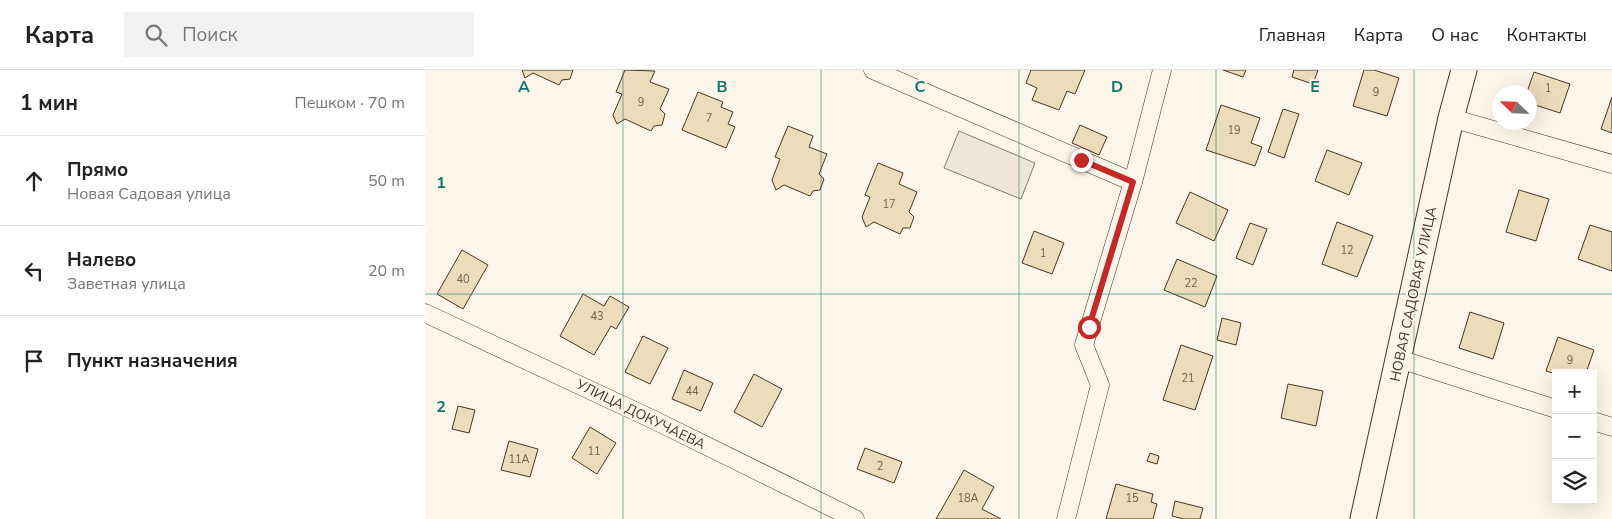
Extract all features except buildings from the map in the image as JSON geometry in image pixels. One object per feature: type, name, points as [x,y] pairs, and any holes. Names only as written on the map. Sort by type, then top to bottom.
[{"type":"street","points":[[873,70],[1133,182]]},
{"type":"street","points":[[1066,519],[1100,385],[1084,345],[1133,182],[1162,70]]},
{"type":"street","name":"НОВАЯ САДОВАЯ УЛИЦА","points":[[1363,519],[1451,118],[1464,70]]},
{"type":"street","points":[[1451,118],[1612,164]]},
{"type":"street","name":"УЛИЦА ДОКУЧАЕВА","points":[[425,312],[654,420],[855,519]]},
{"type":"street","points":[[1399,359],[1552,408]]},
{"type":"street","points":[[1597,422],[1612,427]]},
{"type":"shaded area","points":[[959,131],[1035,163],[1021,199],[944,168]]},
{"type":"route","points":[[1081,160],[1133,182],[1089,327]]}]
